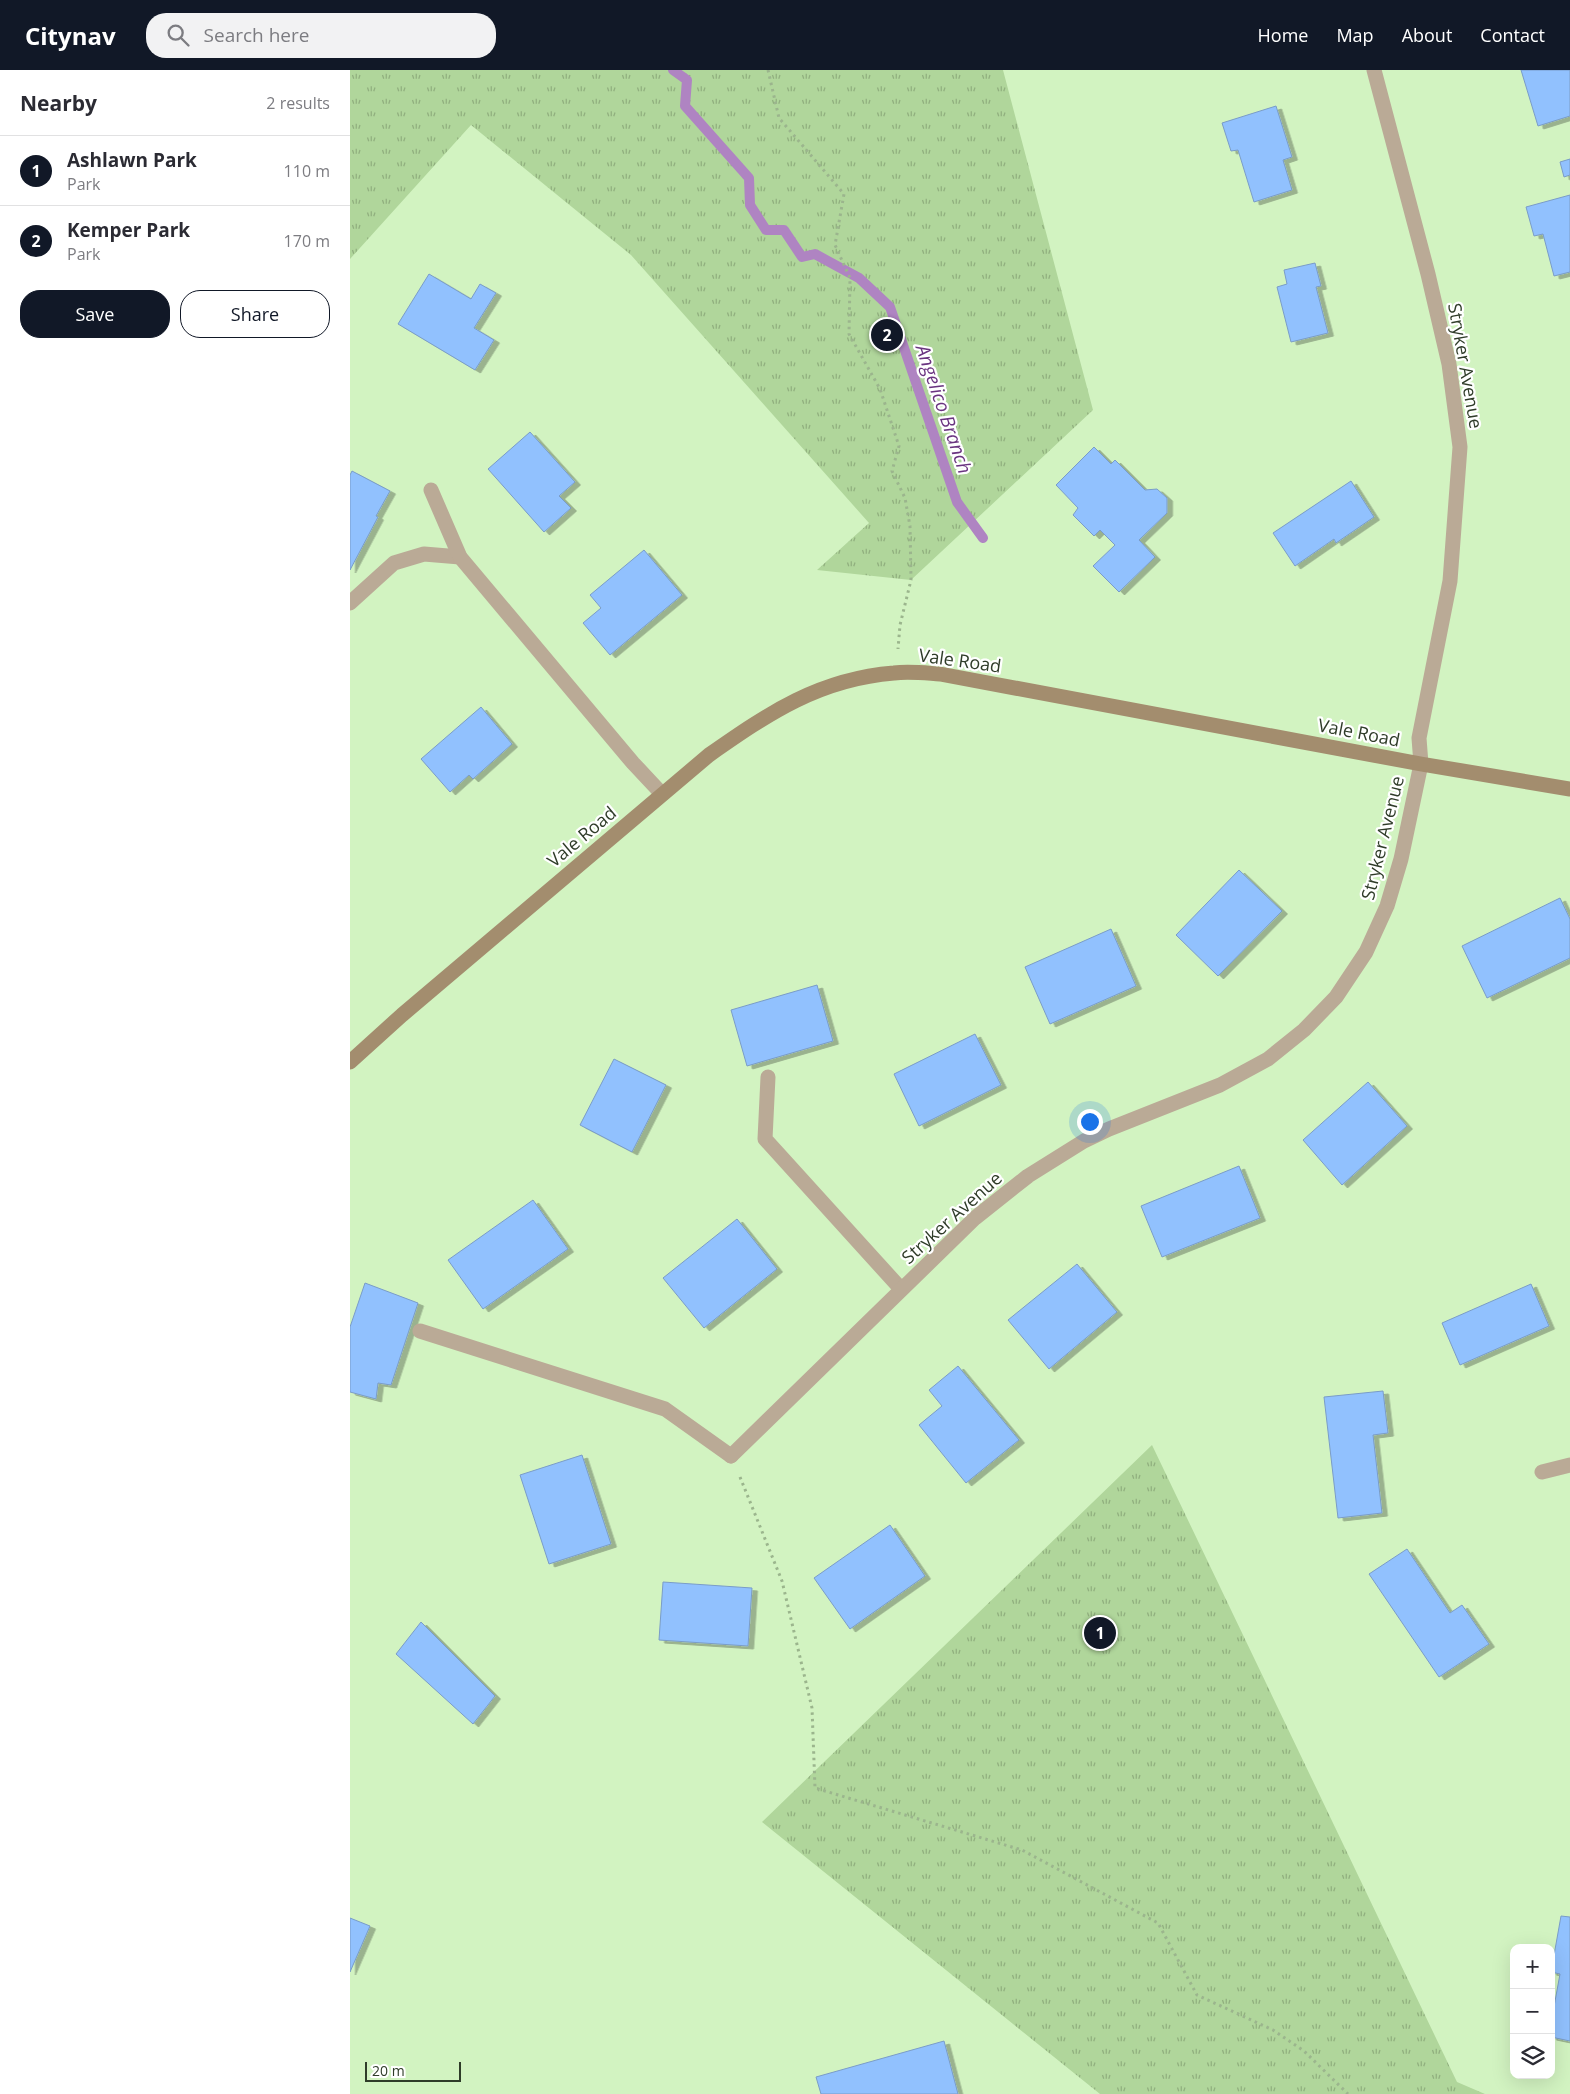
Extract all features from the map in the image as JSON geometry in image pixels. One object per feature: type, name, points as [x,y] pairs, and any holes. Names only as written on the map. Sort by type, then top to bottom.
[{"type":"main road","name":"Vale Road","points":[[350,1062],[402,1015],[709,756],[759,720],[810,693],[852,679],[896,672],[940,674],[1420,764],[1570,789]]},
{"type":"street","name":"Stryker Avenue","points":[[731,1456],[975,1218],[1028,1176],[1084,1142],[1109,1129],[1220,1085],[1268,1058],[1304,1030],[1336,997],[1366,952],[1387,906],[1401,859],[1420,764],[1419,738],[1450,581],[1460,447],[1449,364],[1428,274],[1374,70]]},
{"type":"street","points":[[431,490],[460,556],[633,763],[662,794]]},
{"type":"street","points":[[350,603],[394,563],[424,554],[460,556]]},
{"type":"street","points":[[768,1077],[766,1138],[901,1289]]},
{"type":"street","points":[[420,1331],[665,1409],[731,1456]]},
{"type":"street","points":[[1542,1472],[1570,1465]]},
{"type":"path","points":[[768,70],[779,118],[844,194],[835,245],[850,278],[849,334],[880,389],[899,446],[892,471],[905,498],[910,526],[911,580],[900,625],[896,672]]},
{"type":"path","points":[[731,1456],[782,1581],[812,1708],[815,1788],[1022,1850],[1158,1923],[1197,1995],[1273,2030],[1304,2051],[1348,2094]]},
{"type":"green space","points":[[350,70],[1003,70],[1093,410],[911,580],[817,570],[869,523],[631,255],[471,125],[350,259]]},
{"type":"green space","points":[[1152,1445],[1457,2082],[1485,2094],[1100,2094],[762,1822]]},
{"type":"building","points":[[1521,70],[1570,70],[1570,116],[1538,126]]},
{"type":"building","points":[[1276,106],[1292,157],[1283,160],[1292,190],[1254,202],[1238,150],[1231,151],[1222,123]]},
{"type":"building","points":[[1570,159],[1570,175],[1564,177],[1560,162]]},
{"type":"building","points":[[1570,195],[1570,272],[1554,276],[1543,234],[1534,236],[1526,207]]},
{"type":"building","points":[[1315,263],[1321,286],[1316,287],[1328,333],[1291,342],[1277,287],[1287,284],[1284,270]]},
{"type":"building","points":[[429,274],[471,299],[480,284],[496,293],[474,328],[494,340],[475,370],[398,324]]},
{"type":"building","points":[[530,432],[575,482],[559,496],[571,508],[544,532],[488,469]]},
{"type":"building","points":[[1094,447],[1111,464],[1115,460],[1145,490],[1157,489],[1167,498],[1167,513],[1139,540],[1155,557],[1119,592],[1093,566],[1115,545],[1100,530],[1094,536],[1073,515],[1078,508],[1056,485]]},
{"type":"building","points":[[352,471],[390,491],[350,570],[350,475]]},
{"type":"building","points":[[1351,481],[1374,517],[1336,543],[1334,539],[1295,566],[1273,533]]},
{"type":"building","points":[[644,550],[682,595],[610,655],[583,623],[601,608],[590,595]]},
{"type":"building","points":[[481,707],[512,744],[473,779],[469,775],[450,792],[421,759]]},
{"type":"building","points":[[1239,870],[1282,911],[1218,976],[1176,935]]},
{"type":"building","points":[[1560,898],[1570,919],[1570,958],[1487,998],[1462,946]]},
{"type":"building","points":[[1111,929],[1136,986],[1050,1024],[1025,967]]},
{"type":"building","points":[[817,985],[833,1041],[747,1066],[731,1010]]},
{"type":"building","points":[[975,1034],[1001,1085],[919,1126],[894,1074]]},
{"type":"building","points":[[614,1059],[666,1085],[632,1152],[580,1125]]},
{"type":"building","points":[[1368,1082],[1407,1126],[1342,1185],[1303,1140]]},
{"type":"building","points":[[1239,1166],[1260,1218],[1162,1257],[1141,1206]]},
{"type":"building","points":[[533,1200],[568,1249],[483,1309],[448,1260]]},
{"type":"building","points":[[737,1219],[777,1269],[704,1328],[663,1278]]},
{"type":"building","points":[[1077,1264],[1117,1312],[1049,1369],[1008,1320]]},
{"type":"building","points":[[365,1283],[418,1303],[391,1385],[378,1383],[376,1399],[350,1392],[350,1327]]},
{"type":"building","points":[[1531,1284],[1549,1326],[1460,1365],[1442,1323]]},
{"type":"building","points":[[958,1366],[1019,1440],[966,1483],[919,1425],[942,1406],[929,1390]]},
{"type":"building","points":[[1383,1391],[1388,1433],[1373,1435],[1382,1513],[1338,1518],[1324,1397]]},
{"type":"building","points":[[582,1455],[611,1544],[549,1564],[520,1475]]},
{"type":"building","points":[[890,1525],[925,1576],[850,1629],[814,1578]]},
{"type":"building","points":[[1407,1549],[1450,1613],[1462,1605],[1489,1644],[1439,1677],[1369,1574]]},
{"type":"building","points":[[663,1582],[752,1588],[748,1646],[659,1640]]},
{"type":"building","points":[[421,1622],[495,1696],[473,1724],[396,1654]]},
{"type":"building","points":[[1561,1916],[1570,1917],[1570,2041],[1555,2038],[1555,2001],[1560,1974],[1555,1973],[1555,1950]]},
{"type":"building","points":[[350,1918],[370,1926],[350,1972]]},
{"type":"building","points":[[944,2041],[958,2094],[821,2094],[816,2077]]},
{"type":"waterway","name":"Angelico Branch","points":[[673,70],[687,80],[685,106],[749,178],[750,205],[766,230],[784,230],[802,257],[815,254],[859,278],[890,307],[957,502],[983,538]]},
{"type":"place","name":"Kemper Park","points":[[887,335]]},
{"type":"place","name":"Ashlawn Park","points":[[1100,1633]]}]
